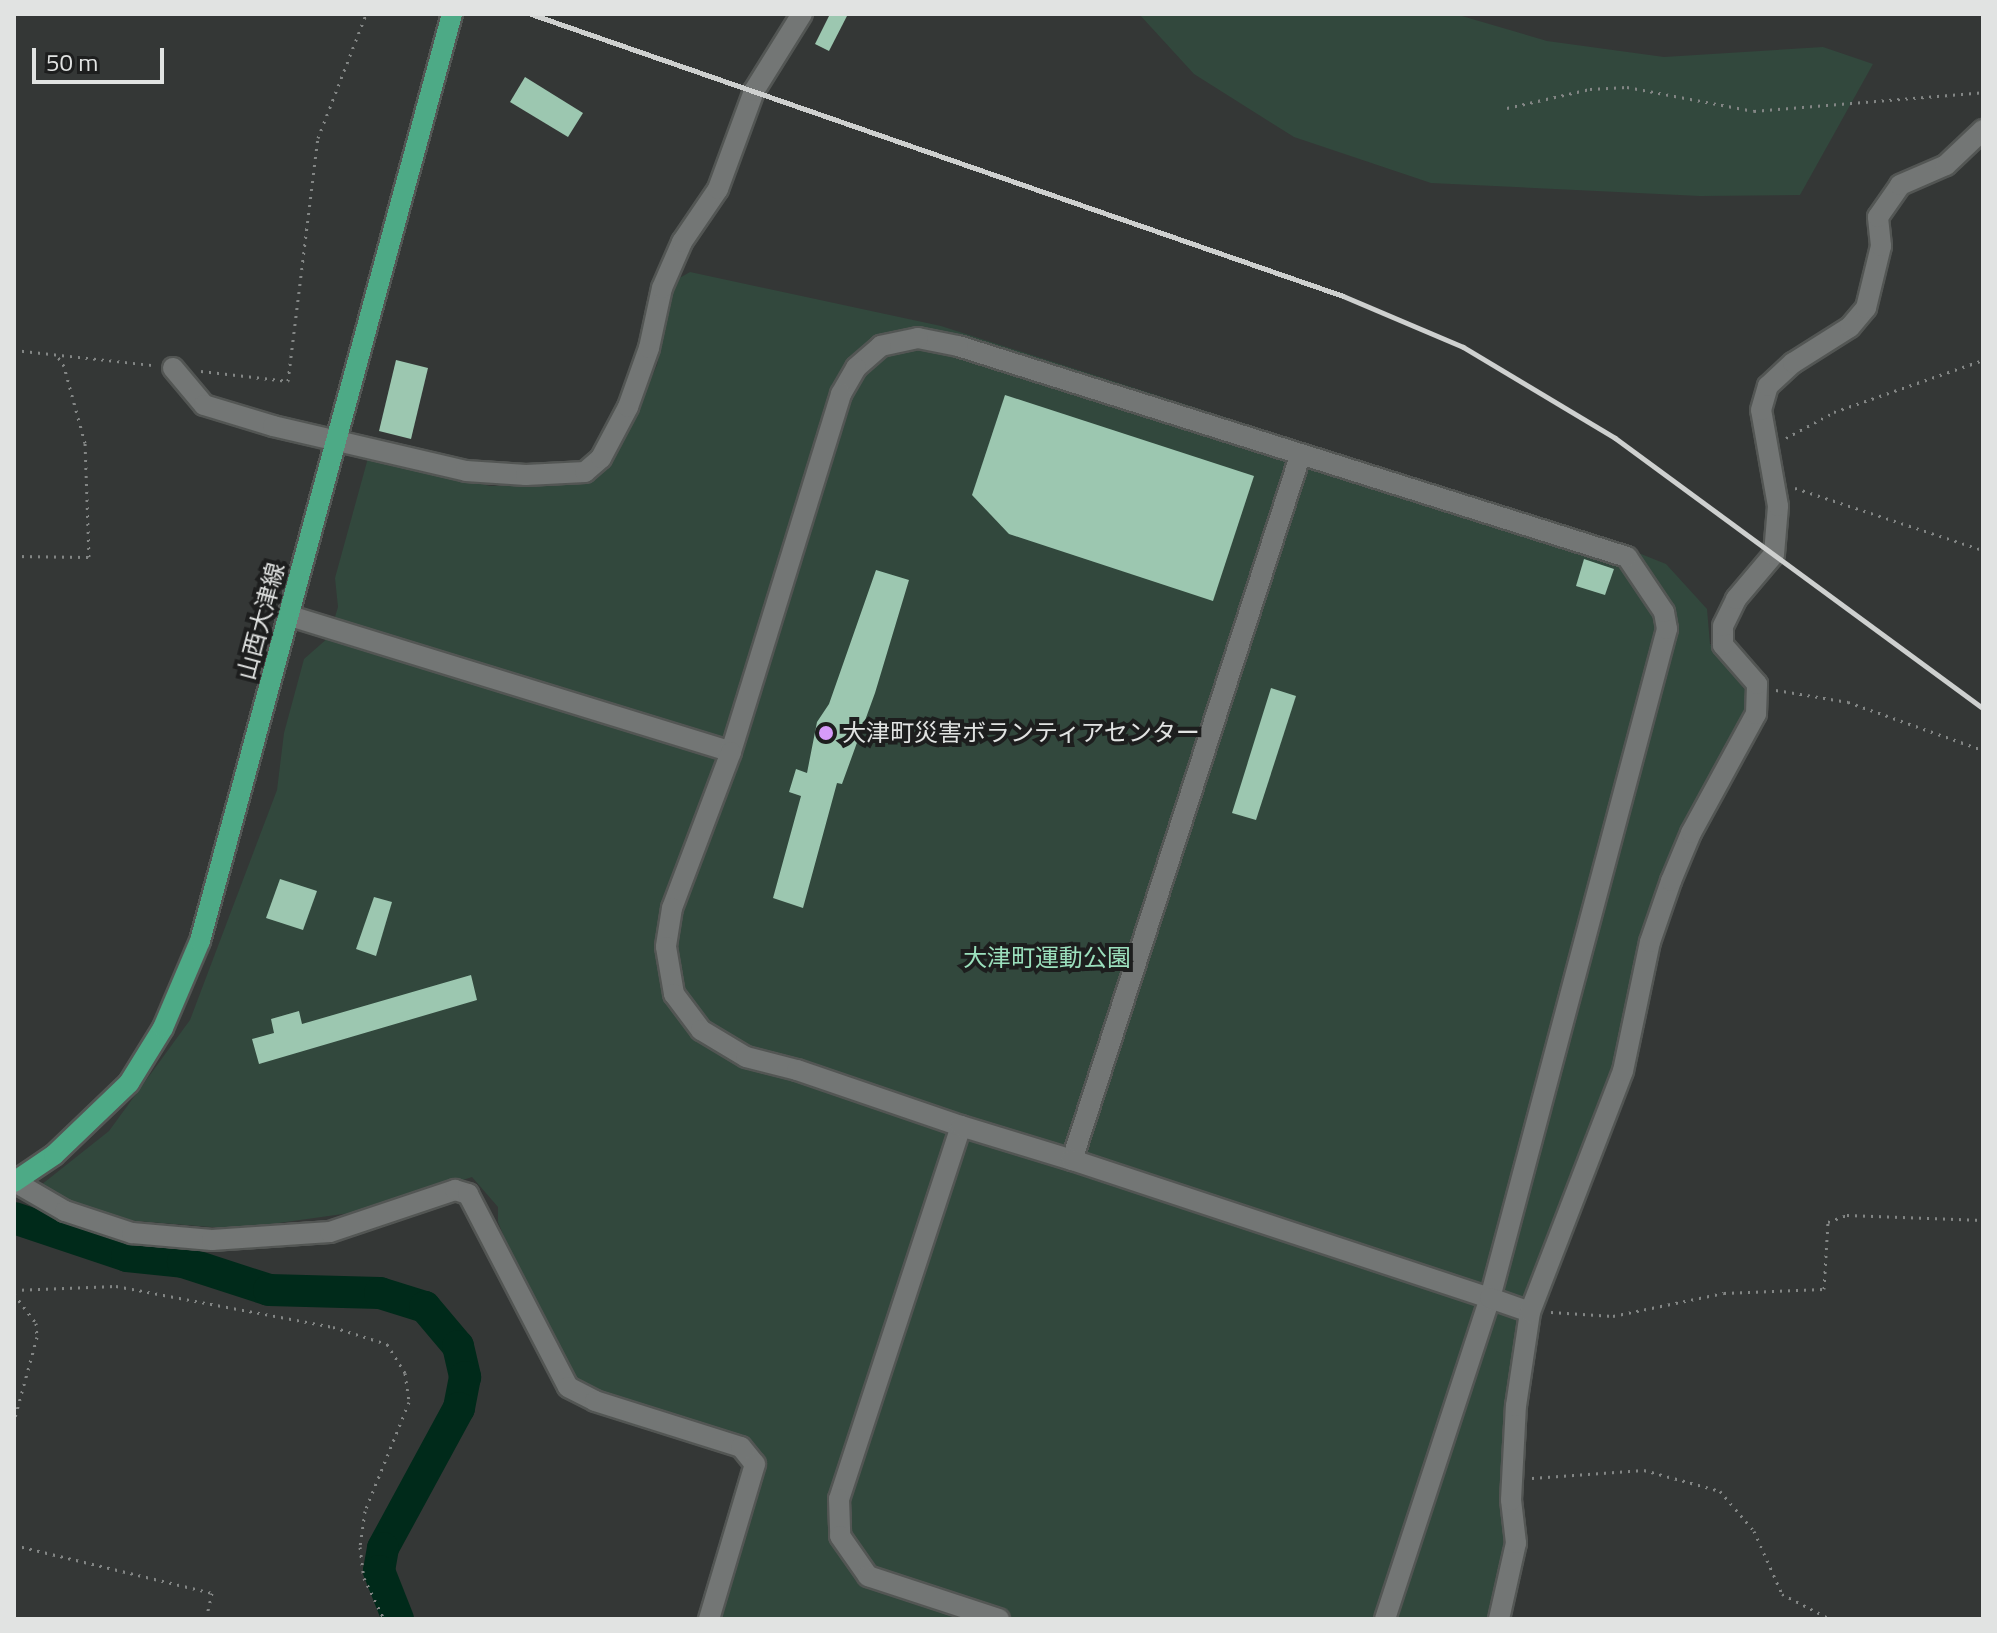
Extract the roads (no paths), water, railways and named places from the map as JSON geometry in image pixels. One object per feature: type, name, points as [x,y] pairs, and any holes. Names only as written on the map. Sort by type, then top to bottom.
[{"type":"main road","name":"山西大津線","points":[[15,1182],[54,1155],[129,1083],[163,1028],[200,941],[452,14]]},
{"type":"street","points":[[173,368],[204,405],[492,474],[557,476],[593,466],[628,407],[649,348],[662,288],[682,242],[718,189],[754,91],[802,14]]},
{"type":"street","points":[[1499,1619],[1516,1543],[1512,1480],[1523,1341],[1530,1312],[1590,1170],[1623,1071],[1650,942],[1671,881],[1691,833],[1756,714],[1757,684],[1723,645],[1723,626],[1736,599],[1774,554],[1778,506],[1765,451],[1761,410],[1768,386],[1793,363],[1850,327],[1866,308],[1881,246],[1878,217],[1900,185],[1946,165],[1983,130]]},
{"type":"street","points":[[1385,1619],[1490,1298],[1667,629],[1664,612],[1627,557],[958,346],[918,338],[881,346],[856,368],[841,394],[731,752],[672,908],[666,947],[674,994],[701,1030],[746,1057],[1072,1160],[1490,1298],[1530,1312]]},
{"type":"street","points":[[1072,1160],[1300,456]]},
{"type":"street","points":[[290,616],[731,752]]},
{"type":"street","points":[[961,1126],[839,1499],[840,1536],[868,1576],[999,1619]]},
{"type":"street","points":[[15,1182],[65,1211],[132,1233],[212,1240],[330,1232],[455,1190],[468,1194],[568,1387],[595,1401],[741,1447],[755,1464],[709,1619]]},
{"type":"waterway","points":[[14,1218],[127,1256],[183,1262],[269,1290],[380,1293],[425,1307],[458,1346],[465,1377],[459,1408],[383,1548],[379,1571],[398,1619]]},
{"type":"railway","points":[[531,14],[1343,296],[1463,347],[1615,438],[1983,708]]},
{"type":"place","name":"大津町災害ボランティアセンター","points":[[826,733]]},
{"type":"park label","name":"大津町運動公園","points":[[1047,958]]}]
